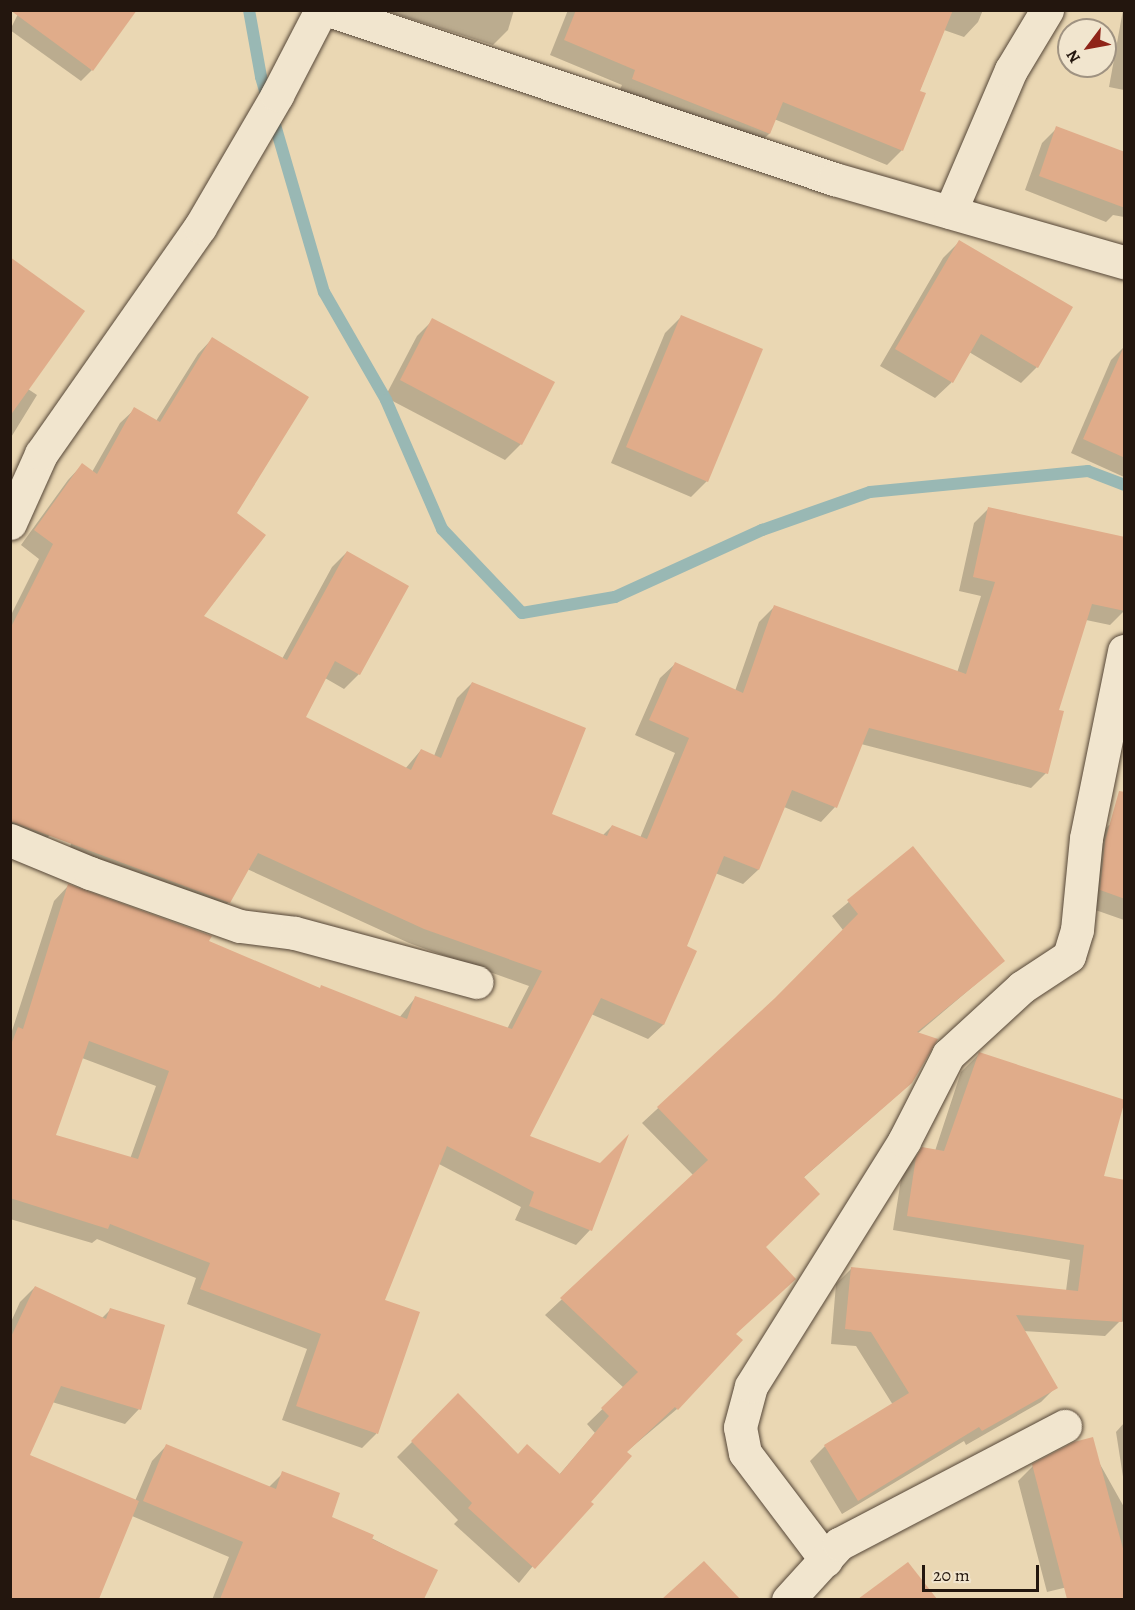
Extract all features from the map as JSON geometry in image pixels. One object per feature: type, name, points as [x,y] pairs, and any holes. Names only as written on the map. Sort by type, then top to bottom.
[{"type":"street","points":[[10,523],[41,454],[200,226],[277,95],[321,10]]},
{"type":"street","points":[[329,10],[834,179],[1125,262]]},
{"type":"street","points":[[950,212],[1011,70],[1047,10]]},
{"type":"street","points":[[826,1560],[745,1453],[740,1427],[751,1386],[904,1141],[948,1055],[1022,987],[1069,956],[1077,930],[1086,838],[1125,651]]},
{"type":"street","points":[[10,840],[90,873],[240,926],[295,933],[477,982]]},
{"type":"street","points":[[788,1599],[839,1544],[870,1525],[1065,1426]]},
{"type":"building","points":[[10,10],[137,10],[93,71]]},
{"type":"building","points":[[576,10],[953,10],[920,91],[926,93],[903,151],[783,102],[770,134],[632,79],[635,70],[564,40]]},
{"type":"building","points":[[1056,126],[1125,152],[1125,208],[1039,176]]},
{"type":"building","points":[[959,240],[1073,307],[1038,368],[981,334],[953,383],[895,349]]},
{"type":"building","points":[[10,257],[85,311],[10,416]]},
{"type":"building","points":[[681,315],[763,349],[708,482],[626,447]]},
{"type":"building","points":[[432,318],[555,382],[522,445],[400,380]]},
{"type":"building","points":[[212,337],[309,397],[237,513],[266,535],[204,616],[287,660],[347,551],[409,586],[360,675],[335,661],[306,717],[411,770],[421,749],[441,758],[472,682],[586,728],[552,814],[607,836],[612,825],[647,839],[689,738],[649,720],[675,662],[743,693],[774,605],[966,674],[995,582],[973,577],[988,507],[1125,537],[1125,611],[1092,604],[1059,710],[1064,711],[1048,774],[869,728],[837,808],[792,790],[759,870],[724,856],[687,946],[697,951],[664,1025],[601,998],[530,1136],[600,1163],[629,1134],[592,1231],[529,1206],[534,1192],[447,1146],[385,1300],[420,1312],[378,1434],[296,1406],[321,1334],[200,1289],[210,1263],[110,1224],[108,1229],[10,1198],[10,1047],[18,1027],[23,1029],[68,884],[212,936],[209,941],[320,988],[321,985],[407,1019],[415,996],[512,1029],[542,971],[424,929],[258,853],[230,903],[10,821],[10,629],[53,544],[34,530],[82,463],[97,474],[134,407],[160,422]],"holes":[[[89,1041],[169,1071],[138,1159],[56,1135]]]},
{"type":"building","points":[[1125,344],[1125,458],[1083,439]]},
{"type":"building","points":[[1119,791],[1125,792],[1125,899],[1100,890],[1105,841]]},
{"type":"building","points":[[913,846],[1005,961],[917,1032],[938,1039],[912,1083],[804,1177],[820,1194],[766,1247],[796,1279],[736,1334],[743,1340],[678,1410],[675,1407],[627,1452],[632,1456],[591,1502],[594,1504],[535,1569],[468,1508],[472,1503],[411,1441],[458,1393],[518,1454],[527,1444],[560,1474],[609,1416],[601,1408],[638,1372],[560,1298],[708,1160],[657,1107],[775,998],[858,914],[847,900]]},
{"type":"building","points":[[979,1052],[1125,1100],[1104,1176],[1125,1180],[1122,1322],[1016,1315],[1058,1388],[982,1431],[979,1427],[858,1501],[824,1445],[909,1393],[871,1332],[845,1329],[851,1267],[1078,1291],[1084,1245],[907,1216],[916,1157],[922,1147],[944,1151]]},
{"type":"building","points":[[35,1286],[106,1319],[110,1308],[165,1325],[141,1410],[61,1386],[30,1455],[139,1501],[99,1599],[10,1599],[10,1339]]},
{"type":"building","points":[[1093,1437],[1125,1556],[1125,1599],[1067,1599],[1032,1464],[1074,1442]]},
{"type":"building","points":[[166,1444],[276,1489],[282,1471],[340,1493],[332,1517],[374,1535],[372,1539],[438,1570],[424,1599],[220,1599],[243,1542],[143,1501]]},
{"type":"building","points":[[704,1561],[740,1599],[662,1599]]},
{"type":"building","points":[[908,1562],[937,1599],[858,1599]]},
{"type":"waterway","points":[[249,10],[261,77],[324,292],[386,400],[442,529],[522,613],[615,597],[762,530],[870,492],[1088,471],[1124,485]]}]
